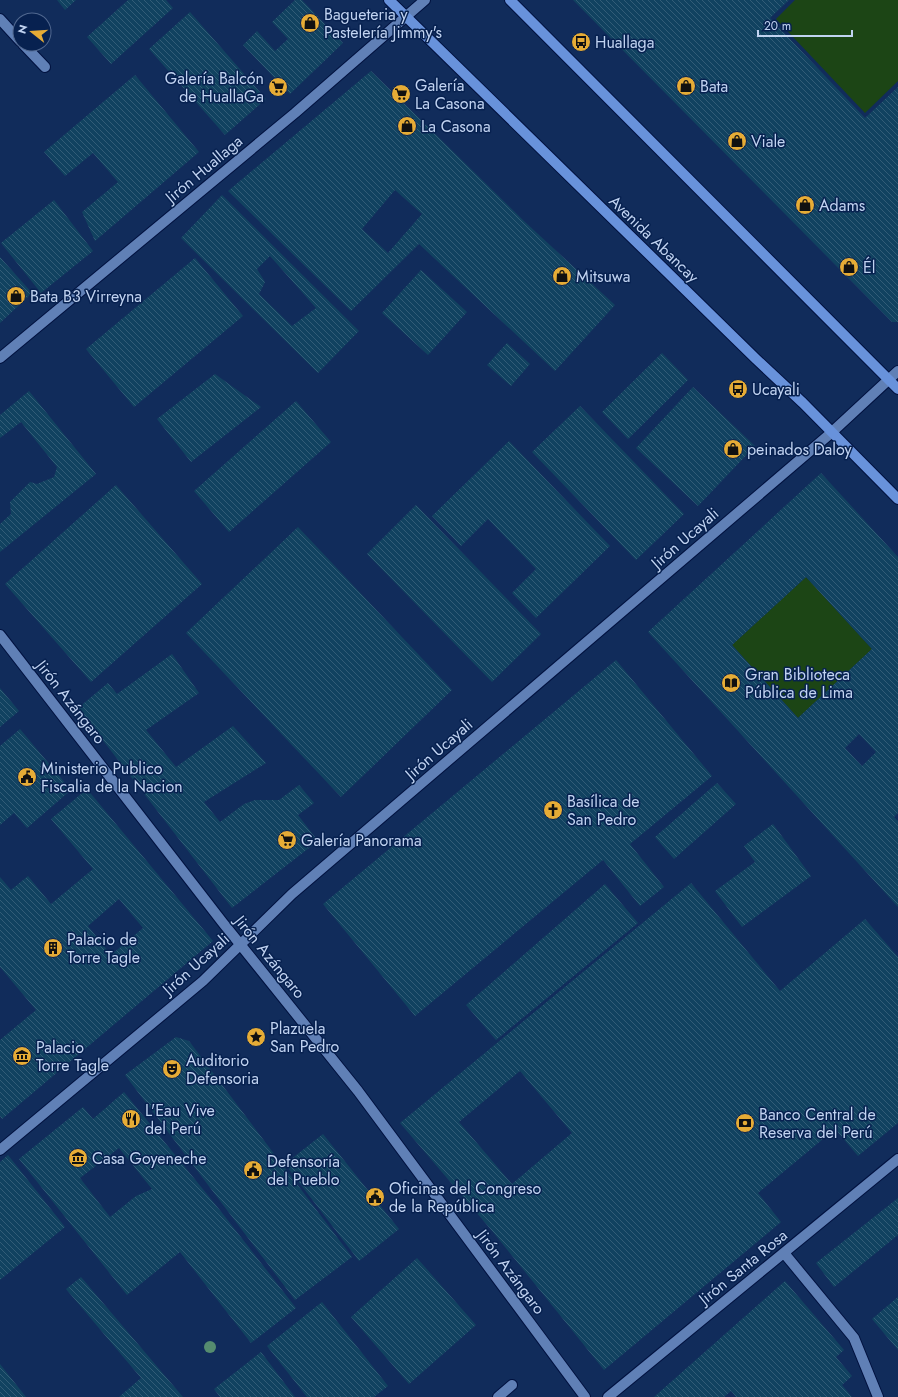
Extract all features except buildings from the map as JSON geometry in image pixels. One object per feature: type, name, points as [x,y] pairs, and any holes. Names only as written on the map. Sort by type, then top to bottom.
[{"type":"main road","name":"Avenida Abancay","points":[[389,0],[803,403],[831,433],[898,498]]},
{"type":"main road","points":[[510,0],[898,389]]},
{"type":"street","name":"Jirón Huallaga","points":[[0,358],[295,113],[425,0]]},
{"type":"street","points":[[0,19],[12,32]]},
{"type":"street","points":[[31,52],[45,67]]},
{"type":"street","name":"Jirón Ucayali","points":[[0,1150],[203,981],[292,894],[831,433],[898,371]]},
{"type":"street","name":"Jirón Azángaro","points":[[0,635],[240,944],[358,1091],[585,1397]]},
{"type":"street","name":"Jirón Santa Rosa","points":[[608,1397],[898,1159]]},
{"type":"street","points":[[784,1253],[854,1338],[878,1397]]},
{"type":"street","points":[[498,1397],[512,1385]]},
{"type":"green space","points":[[795,0],[898,0],[898,81],[865,113],[776,19]]},
{"type":"green space","points":[[806,577],[872,649],[798,718],[732,645]]},
{"type":"place","name":"Bagueteria y Pastelería Jimmy's","points":[[310,23]]},
{"type":"place","name":"Huallaga","points":[[581,42]]},
{"type":"place","name":"Bata","points":[[686,86]]},
{"type":"place","name":"Galería Balcón de HuallaGa","points":[[278,87]]},
{"type":"place","name":"Galería La Casona","points":[[401,94]]},
{"type":"place","name":"La Casona","points":[[407,126]]},
{"type":"place","name":"Viale","points":[[737,141]]},
{"type":"place","name":"Adams","points":[[805,205]]},
{"type":"place","name":"Él","points":[[849,267]]},
{"type":"place","name":"Mitsuwa","points":[[562,276]]},
{"type":"place","name":"Bata B3 Virreyna","points":[[16,296]]},
{"type":"place","name":"Ucayali","points":[[738,389]]},
{"type":"place","name":"peinados Daloy","points":[[733,449]]},
{"type":"place","name":"Gran Biblioteca Pública de Lima","points":[[731,683]]},
{"type":"place","name":"Ministerio Publico Fiscalia de la Nacion","points":[[27,777]]},
{"type":"place","name":"Basílica de San Pedro","points":[[553,810]]},
{"type":"place","name":"Galería Panorama","points":[[287,840]]},
{"type":"place","name":"Palacio de Torre Tagle","points":[[53,948]]},
{"type":"place","name":"Plazuela San Pedro","points":[[256,1037]]},
{"type":"place","name":"Palacio Torre Tagle","points":[[22,1056]]},
{"type":"place","name":"Auditorio Defensoria","points":[[172,1069]]},
{"type":"place","name":"L'Eau Vive del Perú","points":[[131,1119]]},
{"type":"place","name":"Banco Central de Reserva del Perú","points":[[745,1123]]},
{"type":"place","name":"Casa Goyeneche","points":[[78,1158]]},
{"type":"place","name":"Defensoría del Pueblo","points":[[253,1170]]},
{"type":"place","name":"Oficinas del Congreso de la República","points":[[375,1197]]}]
